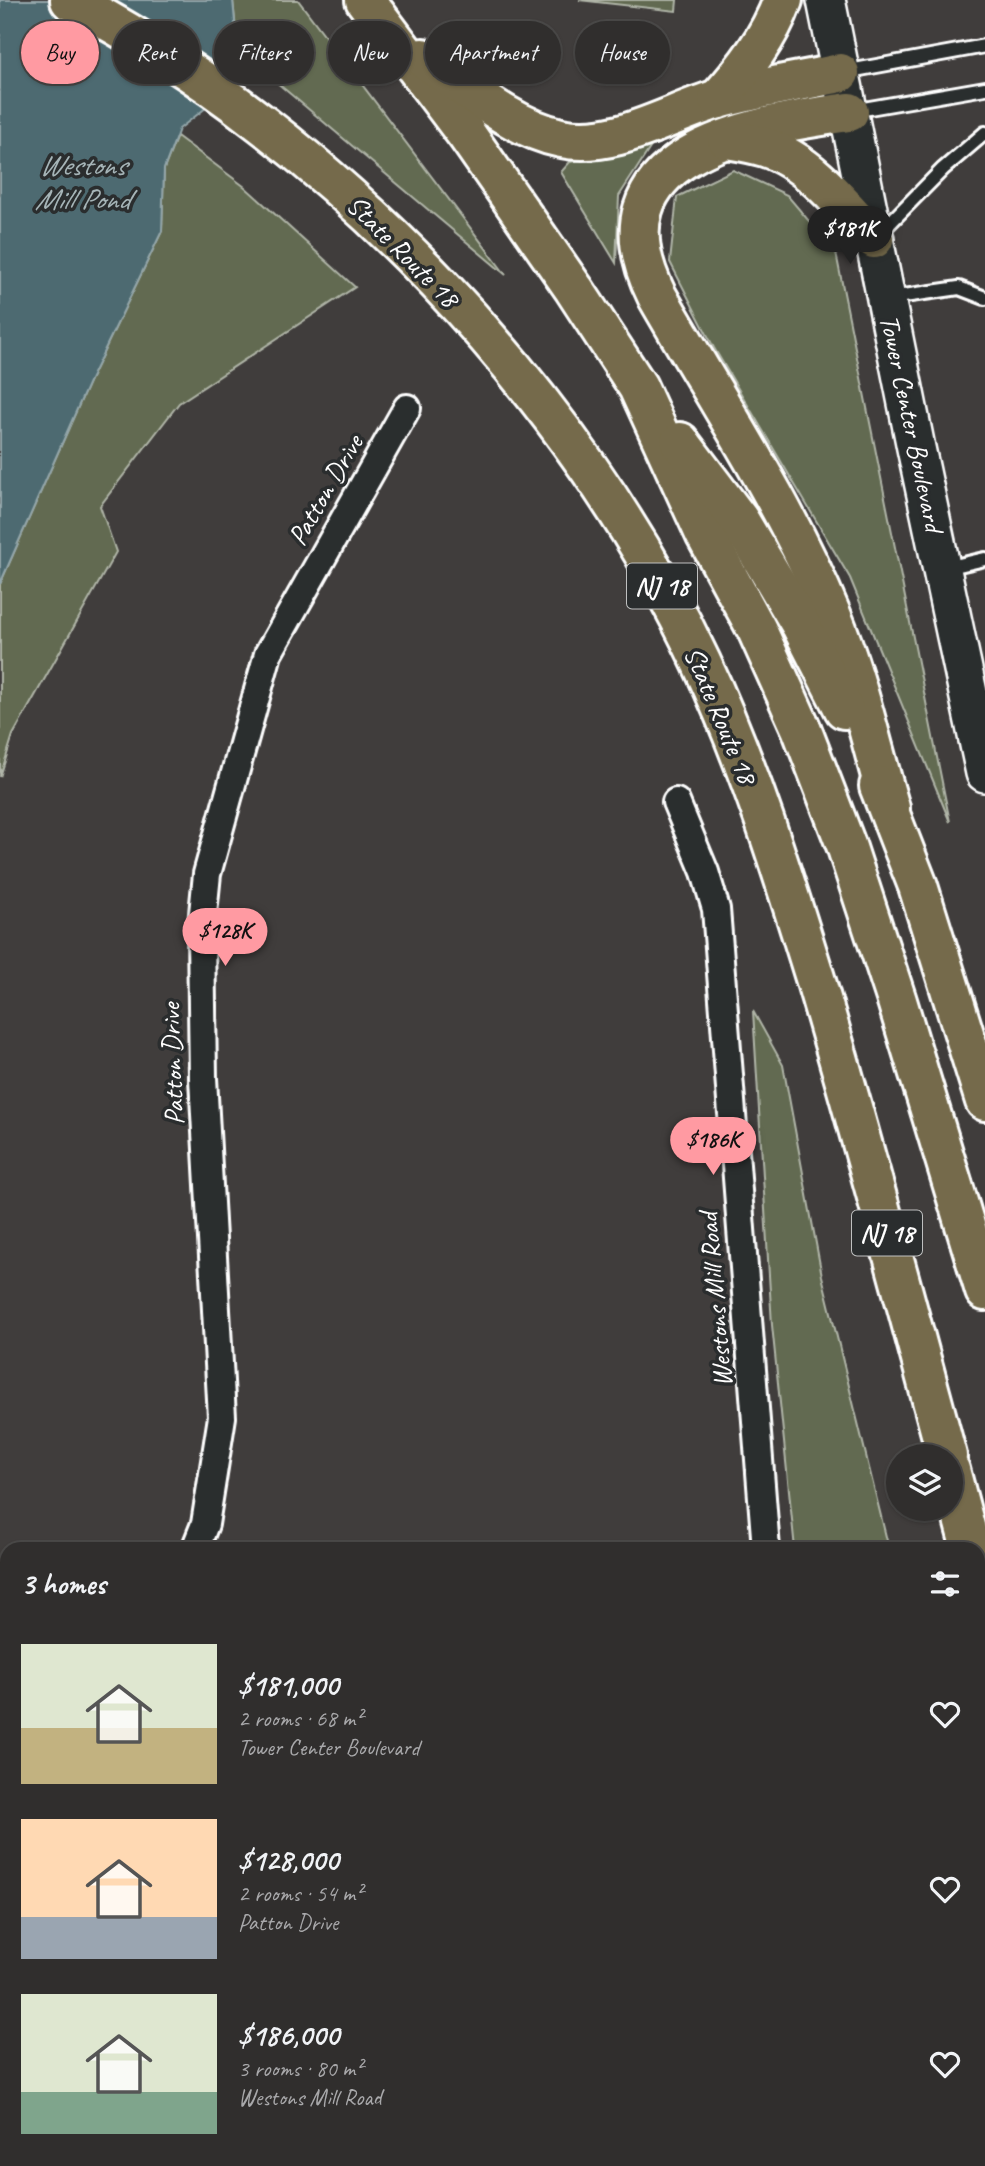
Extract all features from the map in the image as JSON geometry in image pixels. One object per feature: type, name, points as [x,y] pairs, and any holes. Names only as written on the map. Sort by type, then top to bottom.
[{"type":"highway","name":"State Route 18","points":[[70,0],[177,63],[262,124],[302,155],[404,249],[513,367],[578,455],[625,525],[668,597],[701,661],[764,816],[856,1114],[944,1444]]},
{"type":"highway","name":"NJ 18","points":[[365,0],[381,21]]},
{"type":"highway","points":[[718,99],[755,54],[769,32],[783,0]]},
{"type":"highway","points":[[411,51],[510,118],[545,134],[592,140],[610,137],[718,99],[840,73]]},
{"type":"highway","name":"NJ 18","points":[[411,60],[574,289],[638,387],[705,534],[757,630],[823,783],[897,1002],[985,1291]]},
{"type":"highway","points":[[849,111],[765,127],[725,139],[689,155],[674,165],[653,188],[642,219],[640,248],[643,264],[657,296],[751,455],[818,582],[848,659],[890,808],[918,886],[985,1101]]},
{"type":"highway","points":[[725,139],[767,148],[789,159],[847,209],[874,239]]},
{"type":"highway","points":[[638,387],[739,520],[760,554],[821,665],[890,808]]},
{"type":"highway","points":[[963,1519],[969,1542]]},
{"type":"street","name":"Tower Center Boulevard","points":[[825,0],[942,568],[968,660],[984,767]]},
{"type":"street","name":"Patton Drive","points":[[198,1542],[205,1524],[222,1417],[203,1078],[201,933],[208,874],[268,654],[407,408]]},
{"type":"street","name":"Westons Mill Road","points":[[676,802],[705,872],[716,909],[765,1542]]},
{"type":"lane","points":[[840,73],[985,46]]},
{"type":"lane","points":[[849,111],[985,88]]},
{"type":"lane","points":[[874,239],[943,169],[985,133]]},
{"type":"lane","points":[[886,299],[958,288],[985,298]]},
{"type":"lane","points":[[942,568],[985,559]]},
{"type":"green space","points":[[233,0],[298,0],[314,21],[235,21]]},
{"type":"green space","points":[[579,0],[677,0],[676,11]]},
{"type":"green space","points":[[314,21],[328,40],[328,84],[362,84],[506,275],[278,84],[314,84]]},
{"type":"green space","points":[[177,136],[245,187],[355,287],[179,403],[100,506],[116,552],[13,735],[0,777],[0,584],[89,382],[162,231],[164,169]]},
{"type":"green space","points":[[652,145],[619,196],[616,263],[561,172],[570,162]]},
{"type":"green space","points":[[733,170],[787,195],[836,253],[950,822],[850,578],[714,348],[670,262],[677,197]]},
{"type":"green space","points":[[753,1011],[783,1065],[822,1276],[887,1542],[794,1542],[772,1325]]},
{"type":"water","name":"Westons Mill Pond","points":[[0,0],[233,0],[235,21],[214,21],[214,84],[228,84],[221,96],[179,129],[164,169],[162,231],[89,382],[0,584]]}]
